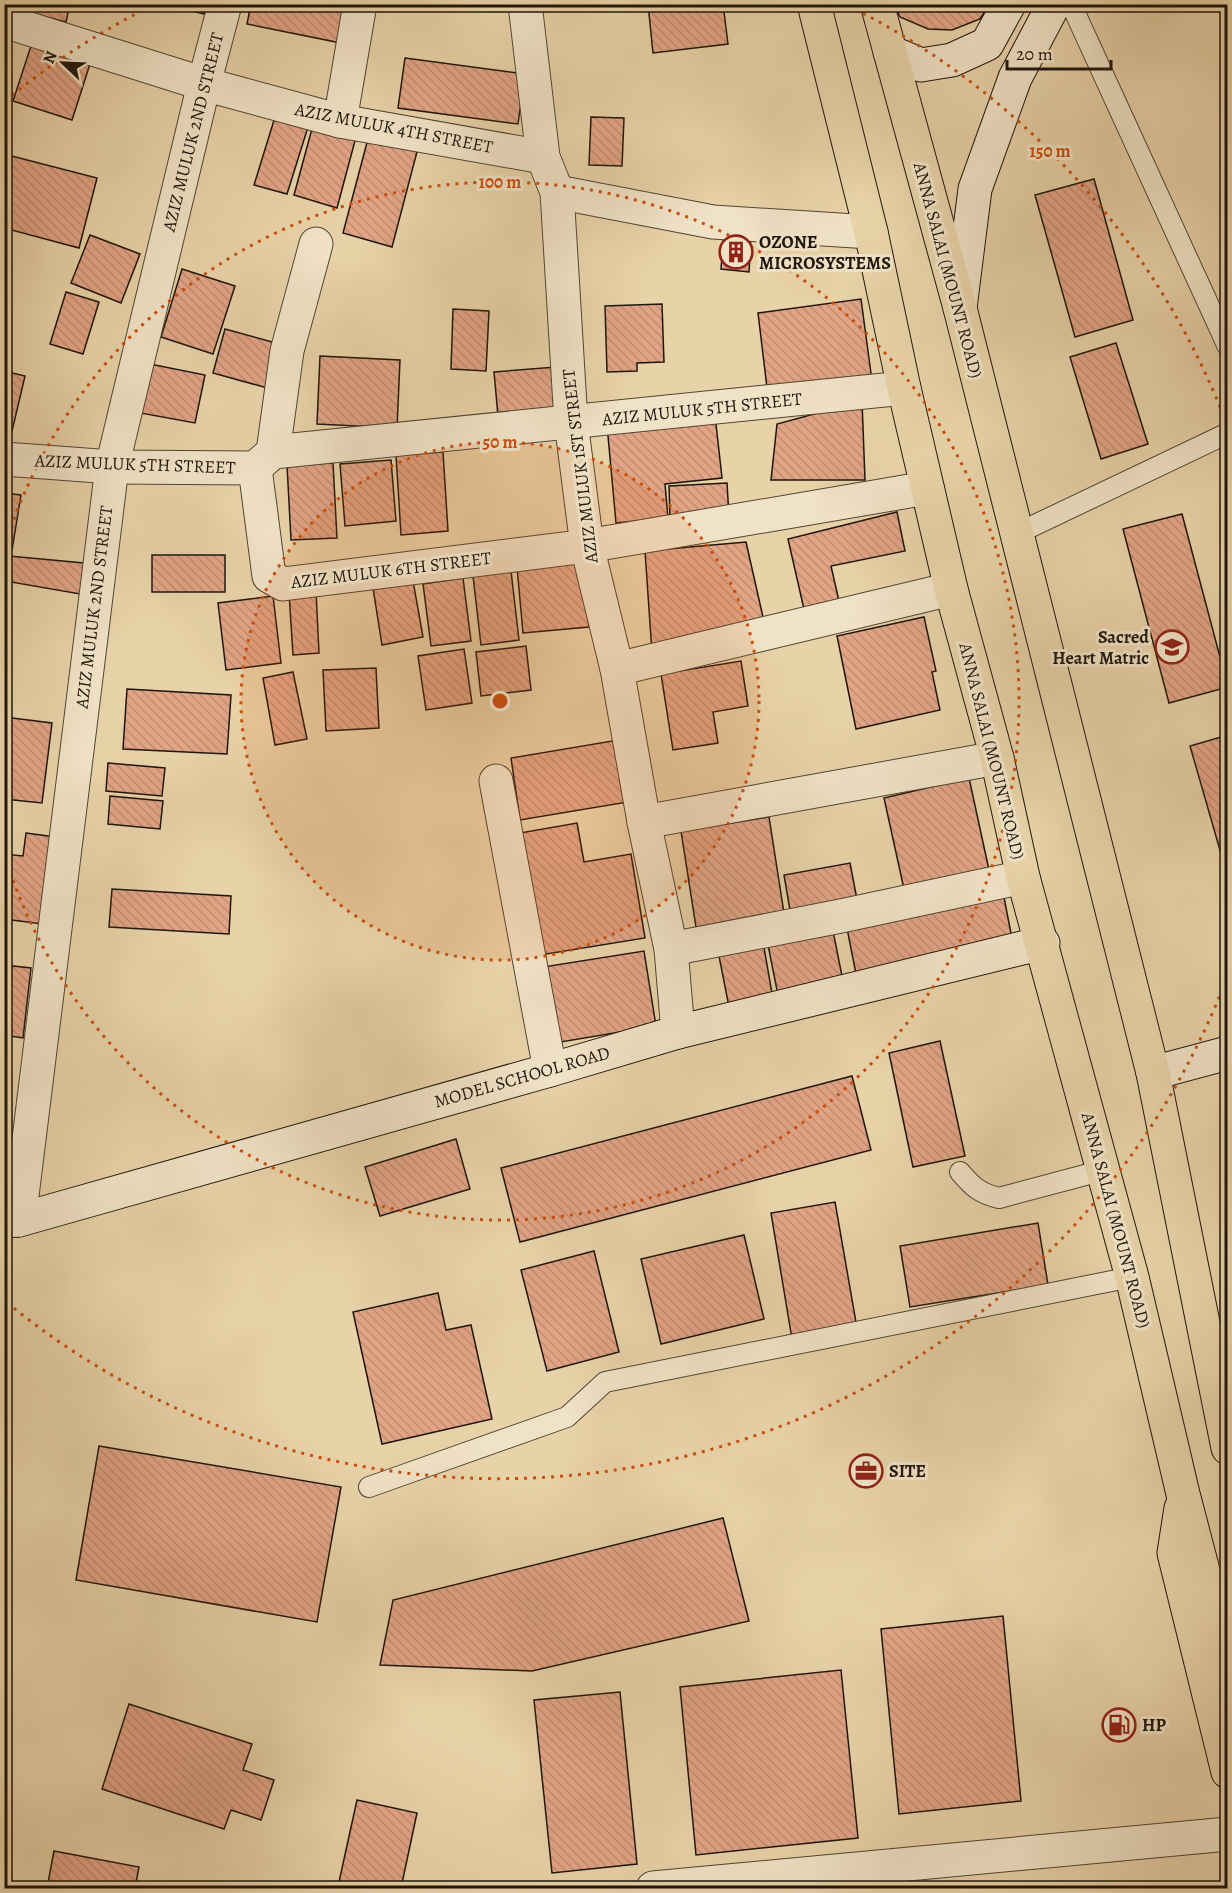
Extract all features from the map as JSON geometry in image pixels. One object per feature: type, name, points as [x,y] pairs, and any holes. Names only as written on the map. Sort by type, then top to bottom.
[{"type":"main road","name":"ANNA SALAI (MOUNT ROAD)","points":[[814,4],[872,232],[904,388],[951,589],[997,758],[1023,877],[1043,943],[1132,1276],[1183,1494],[1227,1666]]},
{"type":"main road","name":"ANNA SALAI (MOUNT ROAD)","points":[[877,4],[960,308],[1153,1072],[1227,1448]]},
{"type":"main road","points":[[1183,1494],[1174,1553],[1227,1772]]},
{"type":"street","name":"AZIZ MULUK 2ND STREET","points":[[12,1220],[112,467],[225,4]]},
{"type":"street","points":[[340,121],[360,4]]},
{"type":"street","name":"AZIZ MULUK 1ST STREET","points":[[525,4],[543,157],[557,192],[571,422],[587,546],[617,669],[644,822],[671,949],[678,1032]]},
{"type":"street","points":[[890,52],[921,65],[952,60],[987,44],[1009,4]]},
{"type":"street","points":[[960,308],[975,189],[1015,78],[1054,4]]},
{"type":"street","name":"AZIZ MULUK 4TH STREET","points":[[4,21],[204,84],[340,121],[543,157]]},
{"type":"street","points":[[557,192],[713,222],[872,232]]},
{"type":"street","points":[[264,460],[287,351],[316,244]]},
{"type":"street","name":"AZIZ MULUK 5TH STREET","points":[[4,459],[112,467],[264,460],[571,422],[904,388]]},
{"type":"street","name":"AZIZ MULUK 6TH STREET","points":[[264,460],[269,576],[283,584],[587,546]]},
{"type":"street","points":[[587,546],[927,488]]},
{"type":"street","points":[[617,669],[951,589]]},
{"type":"street","points":[[644,822],[997,758]]},
{"type":"street","points":[[496,781],[550,1070]]},
{"type":"street","points":[[671,949],[1023,877]]},
{"type":"street","name":"MODEL SCHOOL ROAD","points":[[12,1220],[678,1032],[1043,943]]},
{"type":"street","points":[[1153,1072],[1227,1053]]},
{"type":"street","points":[[653,1888],[1227,1834]]},
{"type":"lane","points":[[1071,4],[1227,347]]},
{"type":"lane","points":[[1016,534],[1227,433]]},
{"type":"lane","points":[[960,1172],[973,1188],[999,1198],[1104,1170]]},
{"type":"lane","points":[[369,1488],[567,1417],[605,1382],[1132,1276]]},
{"type":"building","points":[[20,4],[70,4],[66,22],[18,10]]},
{"type":"building","points":[[165,4],[206,4],[204,14]]},
{"type":"building","points":[[251,4],[354,4],[346,44],[247,24]]},
{"type":"building","points":[[648,4],[723,4],[728,44],[653,53]]},
{"type":"building","points":[[894,4],[990,4],[980,19],[952,30],[928,29],[900,17]]},
{"type":"building","points":[[31,46],[90,64],[72,120],[13,101]]},
{"type":"building","points":[[405,58],[525,74],[518,124],[398,108]]},
{"type":"building","points":[[275,117],[308,127],[287,194],[254,185]]},
{"type":"building","points":[[591,117],[624,118],[622,166],[589,165]]},
{"type":"building","points":[[313,125],[356,137],[337,208],[294,195]]},
{"type":"building","points":[[369,135],[418,148],[392,247],[343,233]]},
{"type":"building","points":[[4,154],[97,178],[79,248],[4,228]]},
{"type":"building","points":[[1094,179],[1133,320],[1075,337],[1035,195]]},
{"type":"building","name":"OZONE MICROSYSTEMS","points":[[724,229],[751,234],[749,272],[721,269]]},
{"type":"building","points":[[90,235],[140,254],[121,303],[71,283]]},
{"type":"building","points":[[182,269],[235,286],[213,354],[161,337]]},
{"type":"building","points":[[66,292],[99,302],[83,354],[50,344]]},
{"type":"building","points":[[861,299],[872,381],[768,396],[758,313]]},
{"type":"building","points":[[662,304],[664,362],[637,363],[637,371],[607,372],[605,306]]},
{"type":"building","points":[[453,309],[489,311],[486,371],[451,369]]},
{"type":"building","points":[[225,329],[283,345],[271,389],[213,373]]},
{"type":"building","points":[[1116,343],[1148,444],[1101,459],[1070,357]]},
{"type":"building","points":[[320,356],[400,360],[397,428],[317,424]]},
{"type":"building","points":[[145,363],[205,375],[195,423],[135,412]]},
{"type":"building","points":[[556,367],[560,411],[498,416],[494,372]]},
{"type":"building","points":[[4,371],[25,376],[8,448],[4,447]]},
{"type":"building","points":[[862,401],[865,480],[771,480],[777,424]]},
{"type":"building","points":[[715,415],[722,478],[665,484],[668,518],[616,523],[607,425]]},
{"type":"building","points":[[443,452],[448,531],[401,535],[396,455]]},
{"type":"building","points":[[391,460],[396,521],[345,526],[340,464]]},
{"type":"building","points":[[333,463],[337,538],[291,540],[287,465]]},
{"type":"building","points":[[727,483],[729,516],[670,519],[669,486]]},
{"type":"building","points":[[4,493],[21,495],[12,550],[4,549]]},
{"type":"building","points":[[897,512],[905,551],[831,566],[841,610],[806,618],[788,539]]},
{"type":"building","points":[[1182,514],[1228,687],[1169,703],[1123,529]]},
{"type":"building","points":[[746,542],[765,626],[652,653],[645,551]]},
{"type":"building","points":[[152,555],[225,555],[225,592],[152,592]]},
{"type":"building","points":[[9,556],[84,563],[80,594],[5,581]]},
{"type":"building","points":[[583,562],[589,627],[523,633],[517,567]]},
{"type":"building","points":[[511,571],[519,640],[481,645],[473,576]]},
{"type":"building","points":[[463,578],[471,641],[431,646],[423,584]]},
{"type":"building","points":[[413,581],[423,637],[382,645],[373,588]]},
{"type":"building","points":[[316,591],[319,653],[293,655],[289,593]]},
{"type":"building","points":[[273,596],[281,663],[226,670],[218,603]]},
{"type":"building","points":[[924,617],[936,671],[932,672],[940,710],[856,729],[837,636]]},
{"type":"building","points":[[526,646],[531,690],[481,696],[476,652]]},
{"type":"building","points":[[464,649],[472,703],[426,710],[418,656]]},
{"type":"building","points":[[741,661],[748,706],[713,712],[718,743],[673,750],[661,674]]},
{"type":"building","points":[[376,668],[379,728],[326,731],[323,670]]},
{"type":"building","points":[[293,672],[307,739],[275,745],[263,678]]},
{"type":"building","points":[[127,689],[231,695],[227,754],[123,749]]},
{"type":"building","points":[[4,717],[52,723],[42,803],[4,799]]},
{"type":"building","points":[[1228,735],[1228,878],[1190,746]]},
{"type":"building","points":[[618,740],[628,802],[520,820],[511,758]]},
{"type":"building","points":[[108,763],[165,768],[162,796],[106,791]]},
{"type":"building","points":[[969,778],[989,870],[904,889],[884,798]]},
{"type":"building","points":[[110,796],[163,801],[160,829],[108,824]]},
{"type":"building","points":[[769,817],[786,926],[698,940],[681,831]]},
{"type":"building","points":[[577,823],[584,862],[631,854],[645,938],[534,956],[514,834]]},
{"type":"building","points":[[26,833],[55,837],[43,924],[4,919],[4,854],[23,856]]},
{"type":"building","points":[[850,863],[859,910],[792,922],[784,875]]},
{"type":"building","points":[[1002,887],[1014,949],[857,979],[845,918]]},
{"type":"building","points":[[112,889],[231,896],[229,934],[109,927]]},
{"type":"building","points":[[833,931],[845,991],[780,1005],[768,945]]},
{"type":"building","points":[[763,942],[773,999],[729,1007],[718,951]]},
{"type":"building","points":[[644,951],[656,1026],[555,1043],[543,967]]},
{"type":"building","points":[[4,965],[31,968],[23,1038],[4,1035]]},
{"type":"building","points":[[940,1041],[965,1156],[913,1167],[889,1053]]},
{"type":"building","points":[[852,1076],[871,1150],[520,1242],[501,1168]]},
{"type":"building","points":[[456,1139],[470,1189],[380,1216],[365,1167]]},
{"type":"building","points":[[835,1202],[857,1328],[792,1339],[771,1213]]},
{"type":"building","points":[[1038,1223],[1048,1285],[910,1307],[900,1246]]},
{"type":"building","points":[[744,1235],[764,1319],[661,1344],[641,1259]]},
{"type":"building","points":[[594,1251],[619,1352],[547,1371],[521,1270]]},
{"type":"building","points":[[438,1293],[446,1330],[471,1325],[492,1419],[382,1444],[353,1312]]},
{"type":"building","points":[[99,1446],[341,1487],[317,1622],[76,1580]]},
{"type":"building","points":[[723,1518],[749,1621],[532,1671],[380,1665],[393,1600]]},
{"type":"building","points":[[1003,1616],[1021,1801],[899,1814],[881,1629]]},
{"type":"building","points":[[841,1670],[858,1838],[696,1855],[680,1687]]},
{"type":"building","points":[[620,1692],[637,1864],[552,1873],[534,1700]]},
{"type":"building","points":[[129,1704],[252,1744],[243,1770],[274,1780],[261,1820],[231,1810],[224,1829],[102,1789]]},
{"type":"building","points":[[357,1800],[417,1813],[401,1888],[371,1888],[339,1882]]},
{"type":"building","points":[[54,1851],[139,1867],[135,1888],[47,1888]]},
{"type":"building","points":[[179,1883],[205,1888],[178,1888]]},
{"type":"place","name":"OZONE MICROSYSTEMS","points":[[736,252]]},
{"type":"place","name":"Sacred Heart Matric","points":[[1172,647]]},
{"type":"place","name":"SITE","points":[[866,1471]]},
{"type":"place","name":"HP","points":[[1119,1725]]}]
